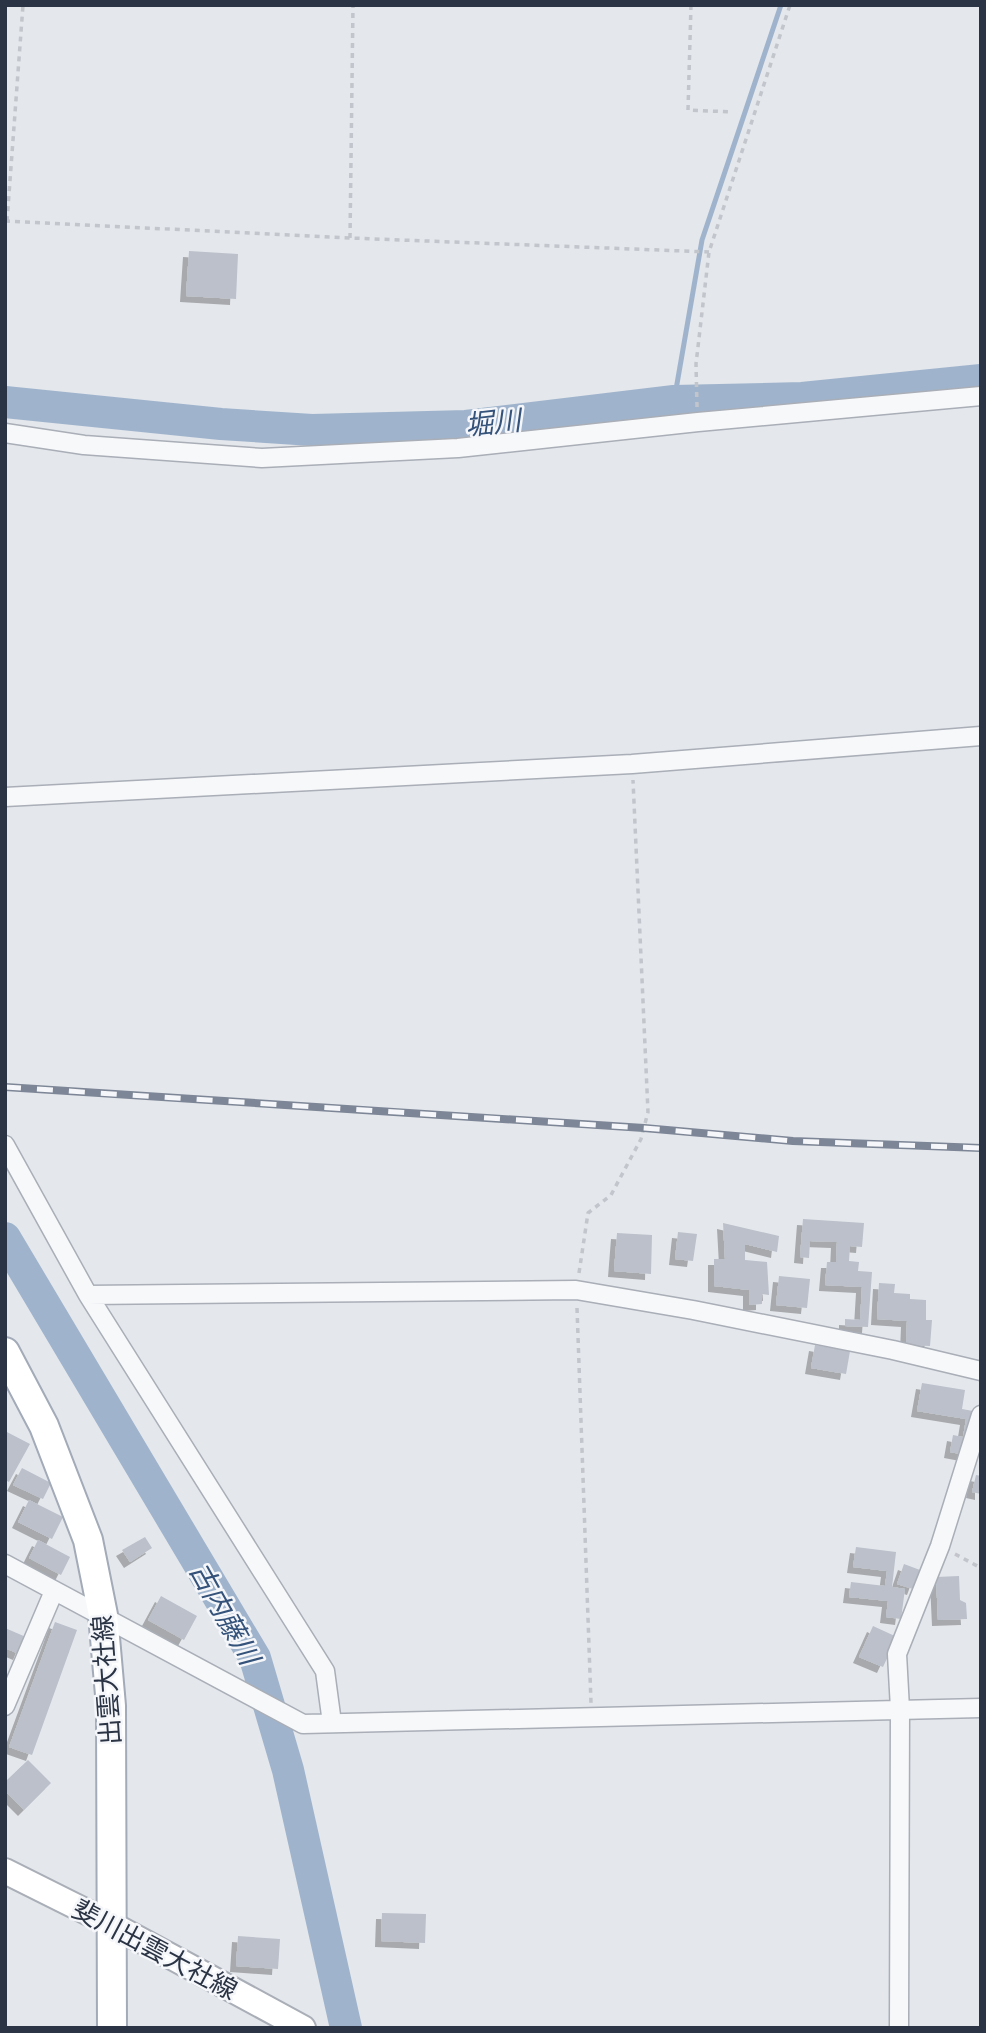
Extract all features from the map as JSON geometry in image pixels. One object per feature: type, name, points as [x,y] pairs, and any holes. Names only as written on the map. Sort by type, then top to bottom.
[{"type":"main road","name":"出雲大社線","points":[[5,1352],[44,1426],[88,1540],[103,1615],[111,1706],[112,2028]]},
{"type":"main road","name":"斐川出雲大社線","points":[[5,1871],[111,1924],[299,2026]]},
{"type":"street","points":[[5,433],[84,445],[262,458],[458,448],[698,419],[981,396]]},
{"type":"street","points":[[5,797],[632,764],[981,736]]},
{"type":"street","points":[[5,1145],[88,1296],[325,1671],[332,1723]]},
{"type":"street","points":[[88,1296],[576,1290],[693,1310],[893,1350],[981,1371]]},
{"type":"street","points":[[899,2028],[900,1709],[897,1654],[940,1546],[981,1415]]},
{"type":"street","points":[[5,1564],[303,1724],[981,1708]]},
{"type":"street","points":[[5,1706],[54,1591]]},
{"type":"path","points":[[23,5],[6,221],[709,252]]},
{"type":"path","points":[[350,238],[353,5]]},
{"type":"path","points":[[691,5],[688,110],[732,112]]},
{"type":"path","points":[[698,419],[696,364],[709,252],[790,5]]},
{"type":"path","points":[[592,1716],[576,1290],[588,1213],[611,1195],[641,1139],[648,1112],[632,764]]},
{"type":"path","points":[[940,1546],[981,1568]]},
{"type":"building","points":[[189,251],[238,254],[236,299],[186,296]]},
{"type":"building","points":[[803,1219],[864,1223],[862,1247],[850,1246],[849,1261],[859,1262],[858,1271],[872,1272],[868,1327],[845,1326],[845,1319],[860,1320],[862,1287],[825,1285],[827,1262],[836,1262],[837,1242],[810,1241],[809,1258],[800,1257]]},
{"type":"building","points":[[723,1223],[779,1236],[777,1252],[745,1244],[745,1260],[767,1262],[769,1295],[762,1294],[762,1304],[749,1305],[749,1290],[714,1286],[714,1259],[725,1259]]},
{"type":"building","points":[[678,1232],[697,1234],[693,1261],[675,1259]]},
{"type":"building","points":[[617,1233],[652,1235],[651,1274],[614,1271]]},
{"type":"building","points":[[779,1276],[810,1279],[807,1308],[776,1305]]},
{"type":"building","points":[[879,1283],[895,1284],[894,1293],[910,1294],[910,1299],[926,1300],[926,1320],[932,1320],[930,1346],[906,1345],[907,1321],[877,1319]]},
{"type":"building","points":[[815,1345],[850,1351],[846,1374],[811,1368]]},
{"type":"building","points":[[922,1383],[965,1390],[962,1409],[973,1411],[966,1455],[950,1452],[953,1435],[963,1437],[966,1419],[917,1411]]},
{"type":"building","points":[[5,1431],[30,1444],[9,1482],[5,1480]]},
{"type":"building","points":[[22,1468],[51,1483],[43,1499],[13,1485]]},
{"type":"building","points":[[976,1475],[981,1476],[981,1494],[972,1492]]},
{"type":"building","points":[[29,1500],[63,1517],[52,1539],[18,1522]]},
{"type":"building","points":[[145,1537],[152,1548],[130,1562],[122,1550]]},
{"type":"building","points":[[38,1540],[70,1557],[61,1575],[29,1558]]},
{"type":"building","points":[[856,1547],[896,1552],[892,1587],[905,1589],[901,1619],[886,1617],[888,1601],[849,1597],[851,1582],[885,1586],[887,1571],[853,1567]]},
{"type":"building","points":[[904,1564],[920,1570],[913,1589],[897,1584]]},
{"type":"building","points":[[959,1576],[960,1600],[966,1603],[967,1619],[938,1620],[936,1577]]},
{"type":"building","points":[[161,1596],[197,1616],[184,1640],[148,1620]]},
{"type":"building","points":[[55,1622],[77,1630],[32,1755],[9,1747]]},
{"type":"building","points":[[873,1626],[897,1637],[883,1667],[859,1657]]},
{"type":"building","points":[[5,1628],[26,1637],[19,1654],[5,1648]]},
{"type":"building","points":[[28,1760],[51,1783],[24,1810],[5,1791],[5,1782]]},
{"type":"building","points":[[382,1913],[426,1914],[425,1943],[381,1941]]},
{"type":"building","points":[[238,1936],[280,1939],[278,1969],[236,1966]]},
{"type":"waterway","points":[[674,401],[702,240],[781,5]]},
{"type":"waterway","name":"堀川","points":[[5,402],[221,424],[312,430],[466,426],[674,401],[802,398],[981,380]]},
{"type":"waterway","name":"古内藤川","points":[[5,1238],[255,1658],[288,1770],[346,2028]]},
{"type":"railway","points":[[5,1087],[644,1128],[793,1141],[981,1148]]}]
